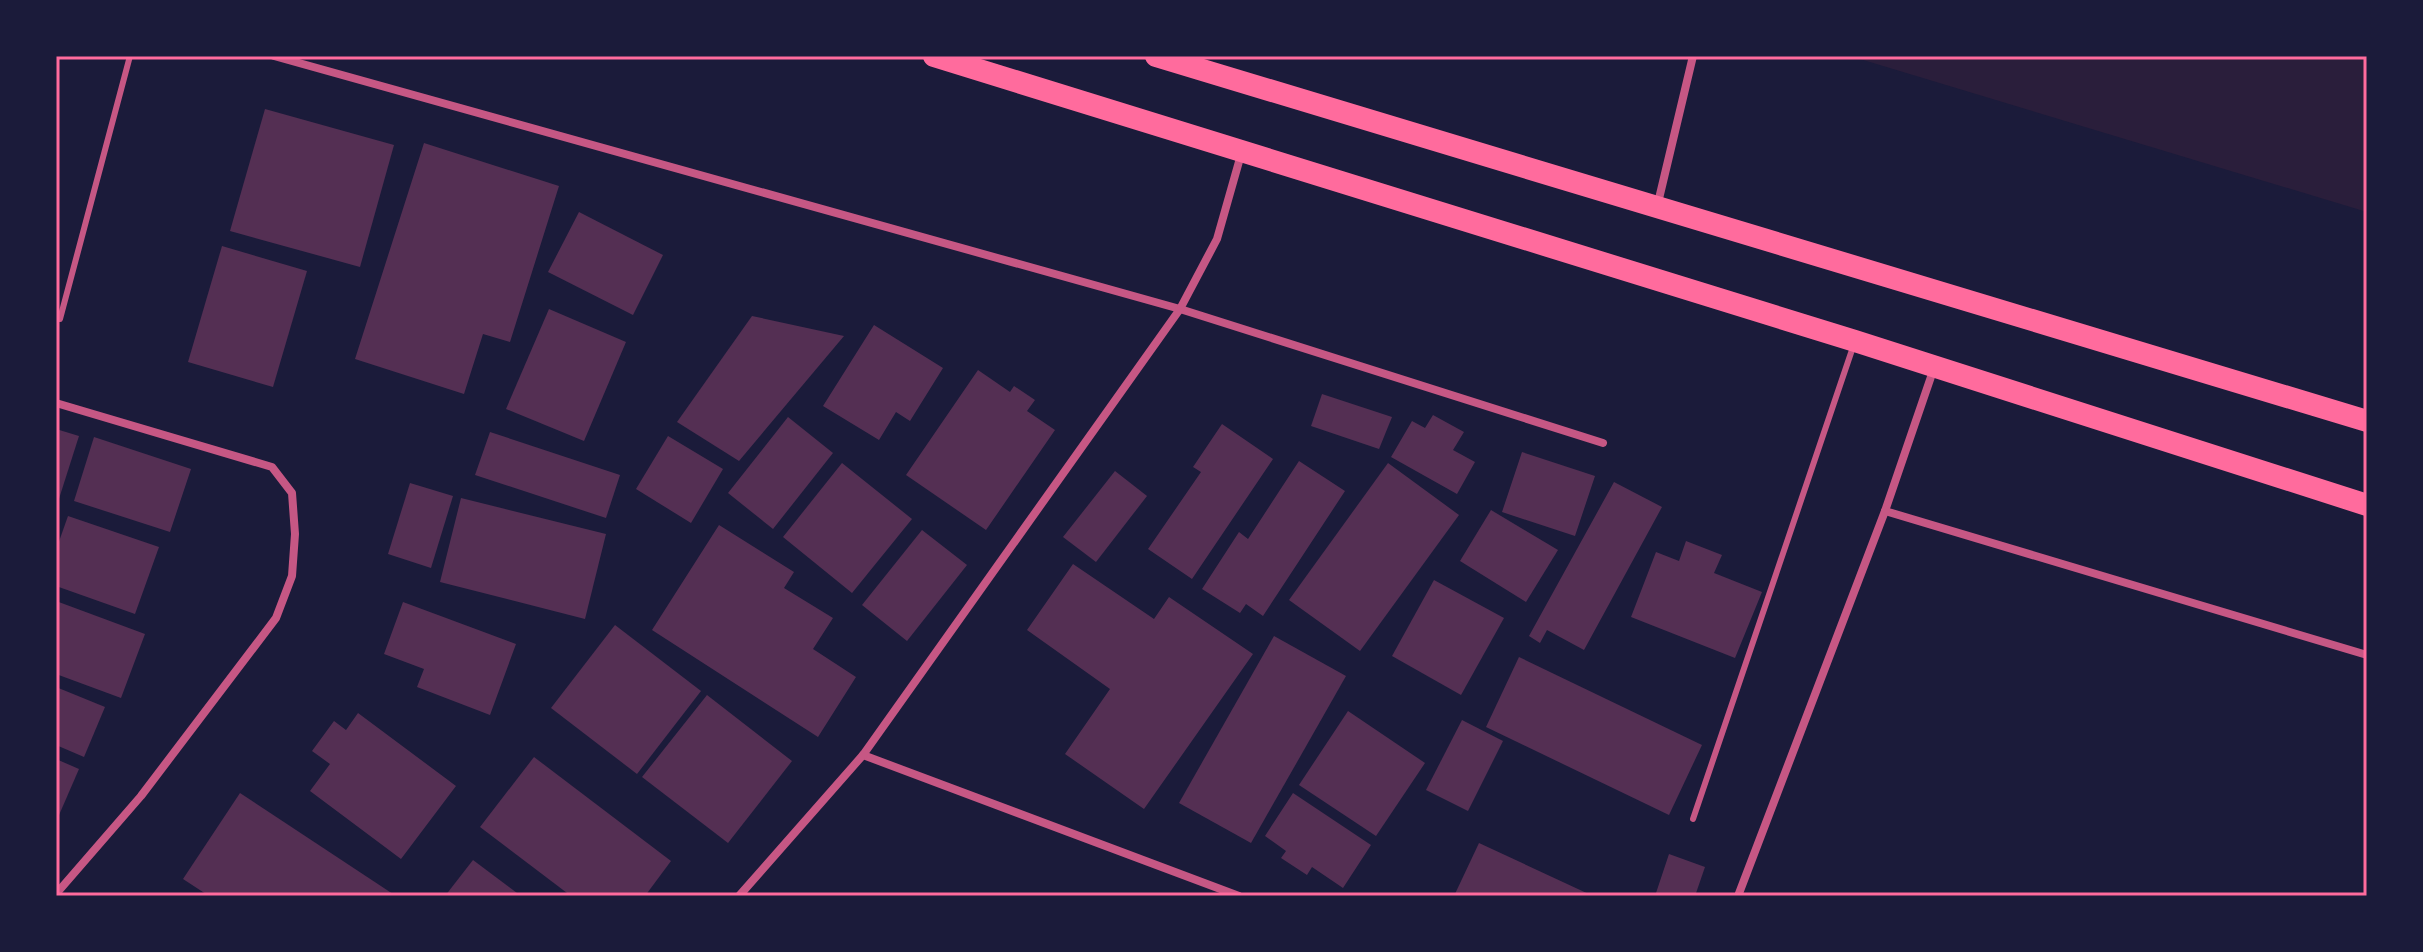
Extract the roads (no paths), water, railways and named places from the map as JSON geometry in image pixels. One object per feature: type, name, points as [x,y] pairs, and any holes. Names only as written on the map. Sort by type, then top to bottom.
[{"type":"highway","points":[[934,56],[1855,341],[2367,505]]},
{"type":"highway","points":[[1156,56],[2367,421]]},
{"type":"street","points":[[274,56],[1180,309],[1603,443]]},
{"type":"street","points":[[1657,207],[1693,56]]},
{"type":"street","points":[[739,896],[863,755],[1180,309],[1217,239],[1242,151]]},
{"type":"street","points":[[1738,896],[1885,511],[1934,366]]},
{"type":"street","points":[[56,403],[272,467],[292,493],[295,534],[292,576],[276,618],[141,796],[56,894]]},
{"type":"street","points":[[1885,511],[2367,655]]},
{"type":"street","points":[[863,755],[1239,896]]},
{"type":"lane","points":[[60,319],[130,56]]},
{"type":"lane","points":[[1693,819],[1855,341]]}]
